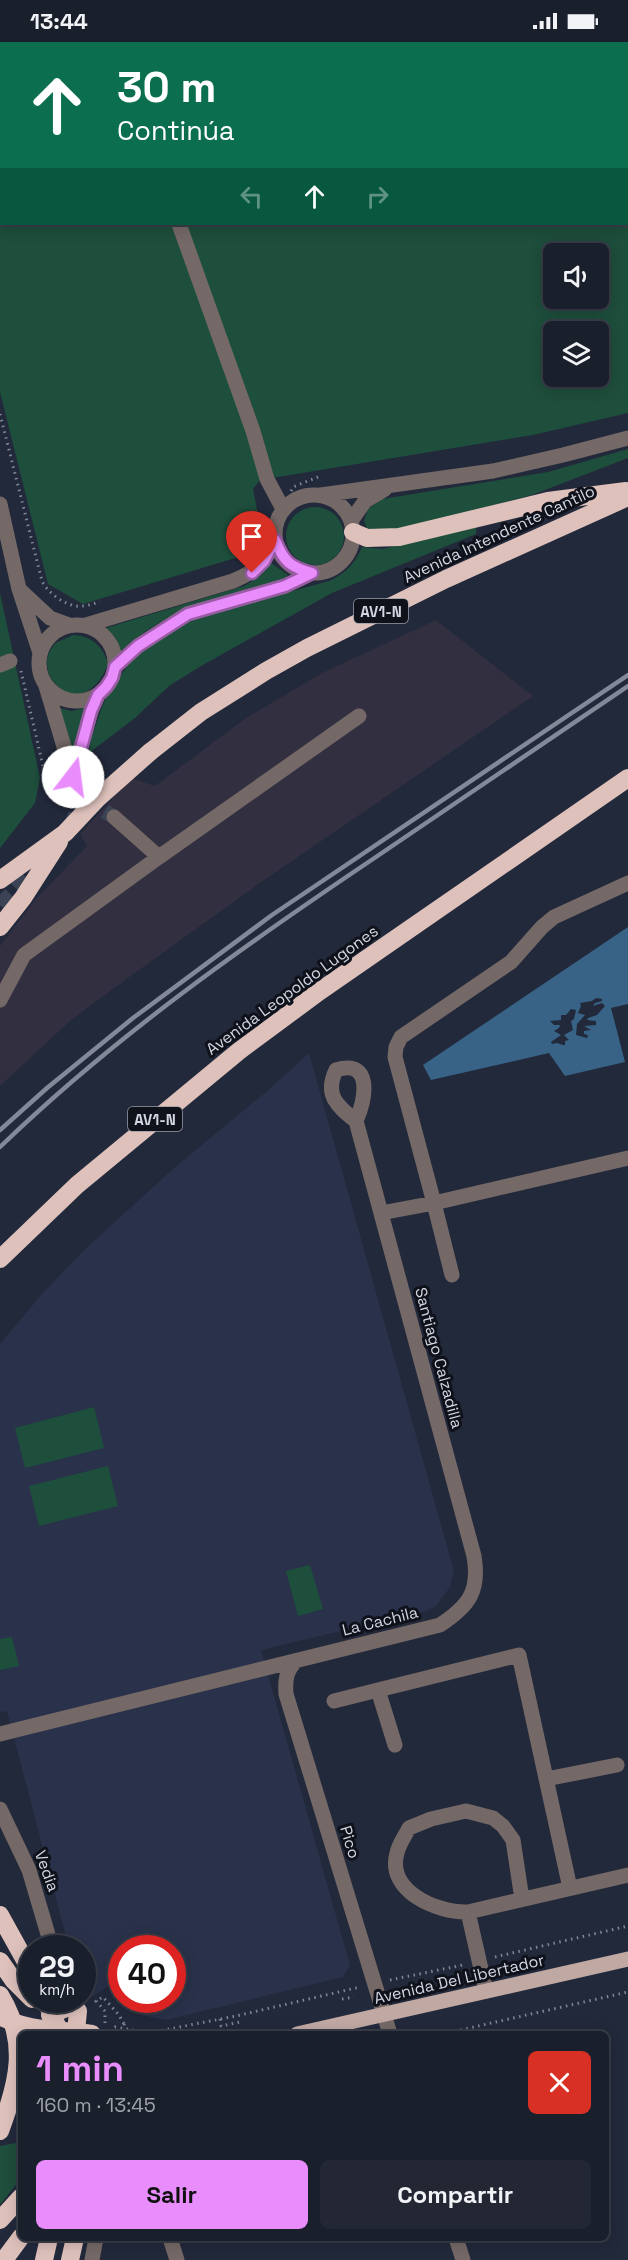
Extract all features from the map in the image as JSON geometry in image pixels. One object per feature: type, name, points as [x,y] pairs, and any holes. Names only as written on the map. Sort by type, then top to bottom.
[{"type":"highway","points":[[352,527],[367,538],[399,537],[548,501],[628,491]]},
{"type":"highway","name":"Avenida Intendente Cantilo","points":[[65,833],[97,800],[150,752],[201,712],[307,648],[446,579],[628,497]]},
{"type":"highway","name":"Avenida Leopoldo Lugones","points":[[0,1260],[77,1185],[239,1051],[320,991],[628,778]]},
{"type":"highway","points":[[0,880],[65,833]]},
{"type":"highway","points":[[0,927],[23,898],[65,833]]},
{"type":"highway","points":[[4,1922],[18,1948]]},
{"type":"highway","points":[[0,1960],[18,1985]]},
{"type":"highway","points":[[0,1995],[16,2033],[18,2051]]},
{"type":"highway","points":[[46,2013],[48,2031]]},
{"type":"highway","points":[[54,2013],[76,2031]]},
{"type":"highway","points":[[75,2013],[78,2031]]},
{"type":"highway","points":[[0,2016],[19,2025],[63,2031]]},
{"type":"highway","points":[[0,2131],[12,2098],[18,2065]]},
{"type":"highway","points":[[0,2220],[18,2200]]},
{"type":"highway","points":[[4,2260],[18,2241]]},
{"type":"highway","points":[[44,2260],[48,2241]]},
{"type":"highway","points":[[70,2260],[74,2241]]},
{"type":"main road","name":"Avenida Del Libertador","points":[[310,2031],[628,1959]]},
{"type":"main road","points":[[0,2102],[18,2099]]},
{"type":"street","points":[[179,225],[253,431],[267,479],[276,500],[283,509]]},
{"type":"street","points":[[20,589],[50,618],[69,625],[86,625],[233,581],[252,573],[264,561],[275,540],[276,525],[283,509],[293,500],[307,495],[493,471],[546,460],[628,438]]},
{"type":"street","points":[[115,667],[138,646],[188,614],[285,586],[312,573],[328,570],[342,561],[350,548],[352,527],[365,501],[389,486]]},
{"type":"street","points":[[321,495],[345,509],[352,527]]},
{"type":"street","points":[[0,504],[20,589],[40,653],[41,676],[73,777],[91,711],[98,695]]},
{"type":"street","points":[[275,540],[282,557],[295,569],[312,573]]},
{"type":"street","points":[[40,653],[44,643],[51,635],[69,625]]},
{"type":"street","points":[[46,686],[54,694],[64,699],[87,700],[98,695],[112,678],[115,656],[111,645],[105,636],[86,625]]},
{"type":"street","points":[[0,1000],[24,955],[159,856],[359,716]]},
{"type":"street","points":[[114,817],[159,856]]},
{"type":"street","points":[[452,1275],[395,1057],[396,1047],[401,1038],[511,962],[554,917],[628,883]]},
{"type":"street","name":"Santiago Calzadilla","points":[[356,1121],[474,1556],[477,1572],[474,1592],[467,1603]]},
{"type":"street","points":[[381,1213],[628,1158]]},
{"type":"street","name":"La Cachila","points":[[0,1734],[440,1624],[467,1603]]},
{"type":"street","points":[[334,1701],[519,1655],[570,1888]]},
{"type":"street","name":"Pico","points":[[296,1661],[289,1668],[285,1681],[286,1694],[389,2031]]},
{"type":"street","points":[[378,1690],[395,1745]]},
{"type":"street","points":[[546,1779],[616,1765]]},
{"type":"street","name":"Vedia","points":[[0,1809],[29,1870],[48,1935]]},
{"type":"street","points":[[522,1899],[513,1840],[503,1826],[493,1818],[466,1811],[431,1819],[410,1828],[396,1854],[398,1879],[414,1896],[451,1913],[468,1912],[628,1875]]},
{"type":"street","points":[[468,1912],[486,1991]]},
{"type":"street","points":[[92,2260],[95,2241]]},
{"type":"street","points":[[171,2241],[177,2260]]},
{"type":"street","points":[[457,2241],[463,2260]]},
{"type":"path","points":[[0,414],[46,590],[74,606],[85,606],[106,600]]},
{"type":"path","points":[[10,664],[46,778],[45,794]]},
{"type":"path","points":[[159,2031],[628,1926]]},
{"type":"path","points":[[456,2031],[628,1992]]},
{"type":"path","points":[[105,2011],[96,2001],[103,1997],[119,2014],[126,2031]]},
{"type":"path","points":[[342,1999],[354,1997]]},
{"type":"path","points":[[220,2019],[221,2026],[240,2022]]},
{"type":"path","points":[[110,2031],[115,2027],[138,2031]]},
{"type":"shaded area","points":[[436,620],[533,696],[257,885],[110,991],[70,1021],[0,1086],[0,946],[35,900],[87,846],[80,834],[131,778],[155,786],[246,718],[322,673]]},
{"type":"shaded area","points":[[628,927],[628,1004],[611,1008],[625,1062],[565,1076],[549,1053],[431,1080],[423,1065]],"holes":[[[596,998],[602,1001],[593,1006],[602,1003],[605,1006],[597,1015],[587,1020],[596,1021],[596,1025],[584,1026],[591,1030],[584,1031],[584,1034],[588,1035],[587,1038],[576,1035],[577,1024],[585,1015],[578,1013],[580,1003]],[[571,1009],[576,1010],[574,1019],[571,1021],[573,1030],[564,1035],[569,1040],[565,1041],[565,1045],[552,1044],[551,1042],[561,1035],[554,1031],[560,1025],[554,1025],[550,1021],[561,1020],[561,1015],[566,1015]]]},
{"type":"shaded area","points":[[309,1053],[454,1571],[450,1587],[436,1606],[426,1611],[261,1650],[350,1965],[343,1977],[166,2020],[139,2013],[186,2013],[186,1935],[108,1935],[108,1986],[96,1994],[96,1935],[66,1935],[7,1711],[0,1712],[0,1344],[42,1294],[83,1251],[174,1168],[266,1092]]},
{"type":"green space","points":[[0,225],[628,225],[628,413],[533,435],[260,480],[253,489],[262,535],[252,553],[83,604],[48,584],[0,392]]},
{"type":"green space","points":[[628,449],[628,458],[532,495],[381,534],[368,531],[364,521],[368,509],[382,499],[548,472]]},
{"type":"green space","points":[[315,507],[331,512],[339,520],[344,536],[339,552],[331,560],[315,565],[299,560],[291,552],[286,536],[291,520],[299,512]]},
{"type":"green space","points":[[476,525],[476,534],[332,593],[201,666],[169,686],[135,718],[89,753],[91,739],[103,704],[135,656],[191,619],[329,581],[349,567],[362,547],[383,549]]},
{"type":"green space","points":[[271,563],[288,575],[284,579],[178,611],[146,631],[121,652],[115,637],[106,628],[244,586],[259,577]]},
{"type":"green space","points":[[0,593],[40,778],[35,803],[0,848]]},
{"type":"green space","points":[[73,635],[86,637],[96,643],[108,664],[95,685],[74,697],[54,683],[47,668],[48,656],[55,644]]},
{"type":"green space","points":[[59,708],[72,711],[85,708],[74,754]]},
{"type":"green space","points":[[94,1407],[104,1448],[25,1468],[15,1428]]},
{"type":"green space","points":[[108,1466],[118,1506],[39,1526],[29,1486]]},
{"type":"green space","points":[[310,1565],[323,1609],[298,1616],[286,1571]]},
{"type":"green space","points":[[12,1637],[19,1666],[0,1670],[0,1639]]},
{"type":"green space","points":[[18,2143],[18,2182],[0,2205],[0,2146]]},
{"type":"tunnel","points":[[70,828],[76,814],[73,777]]},
{"type":"tunnel","points":[[85,799],[114,817]]},
{"type":"tunnel","points":[[0,905],[36,869]]},
{"type":"railway","points":[[0,1130],[47,1088],[133,1018],[272,915],[628,675]]},
{"type":"railway","points":[[0,1147],[88,1068],[227,960],[628,686]]},
{"type":"route","points":[[73,777],[91,711],[98,695],[112,678],[115,667],[138,646],[169,624],[188,614],[285,586],[312,573],[295,569],[282,557],[275,540],[264,561],[252,573]]}]
